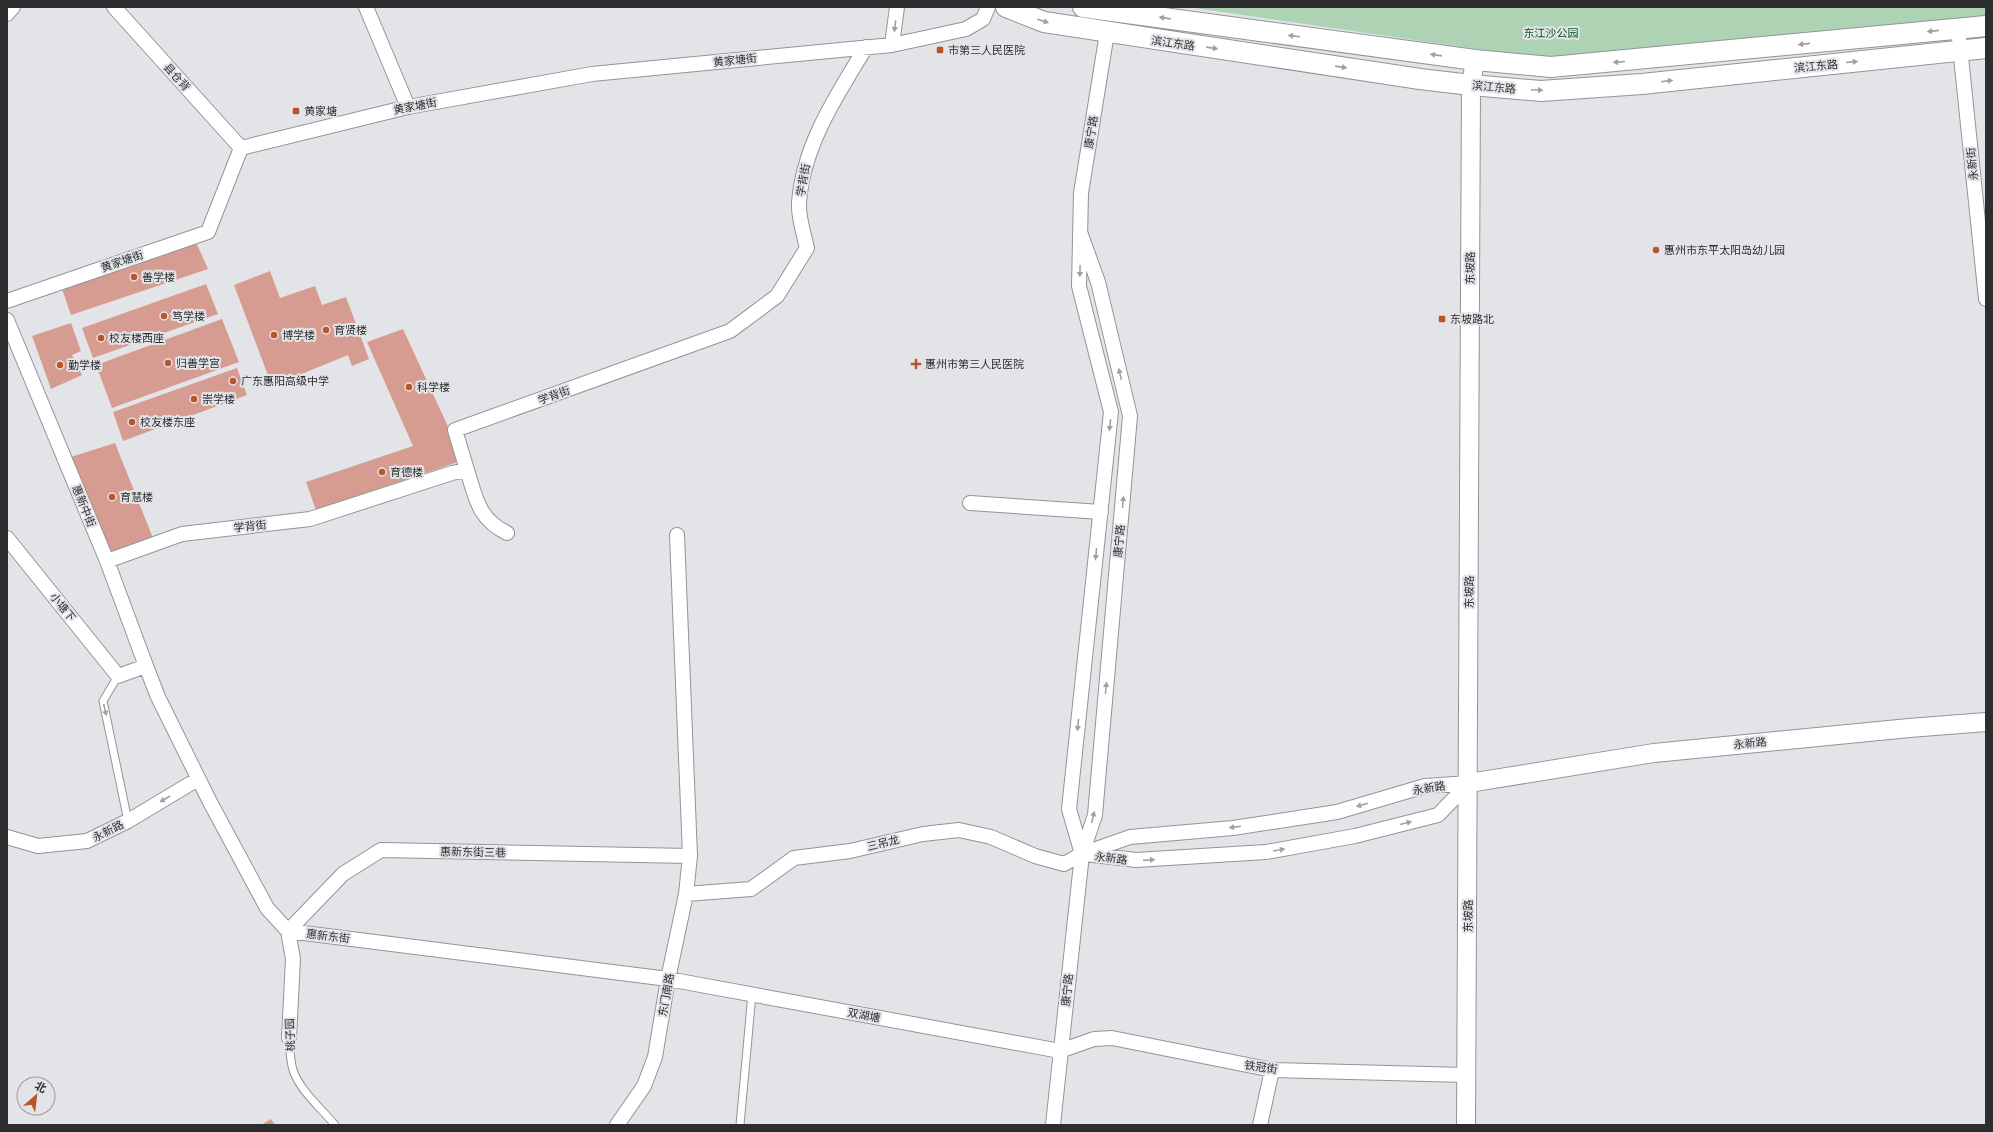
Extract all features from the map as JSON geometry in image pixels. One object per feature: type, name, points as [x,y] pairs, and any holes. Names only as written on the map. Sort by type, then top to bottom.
[{"type":"main road","name":"滨江东路","points":[[1006,7],[1044,22],[1107,33],[1471,85],[1541,91],[1634,84],[1986,48]]},
{"type":"main road","points":[[1084,7],[1475,60],[1551,68],[1986,26]]},
{"type":"street","points":[[7,14],[13,7]]},
{"type":"street","name":"县仓背","points":[[114,7],[240,148]]},
{"type":"street","points":[[366,7],[408,107]]},
{"type":"street","points":[[892,45],[897,7]]},
{"type":"street","name":"黄家塘街","points":[[7,301],[208,232],[240,148],[408,107],[592,74],[892,45],[966,29],[983,19],[988,7]]},
{"type":"street","name":"永新街","points":[[1958,28],[1986,299]]},
{"type":"street","name":"康宁路","points":[[1082,854],[1068,809],[1111,412],[1080,286],[1081,193],[1107,33]]},
{"type":"street","name":"学背街","points":[[107,561],[182,534],[310,519],[452,473],[467,470],[455,430],[730,332],[777,296],[807,248],[799,204],[807,158],[829,108],[866,47]]},
{"type":"street","name":"东坡路","points":[[1466,1125],[1469,783],[1471,85],[1475,60]]},
{"type":"street","name":"康宁路","points":[[1054,1125],[1060,1051],[1082,854],[1094,816],[1130,416],[1098,282],[1080,232]]},
{"type":"street","name":"惠新中街","points":[[7,320],[107,561],[146,666]]},
{"type":"street","points":[[467,470],[482,514],[495,527],[507,533]]},
{"type":"street","points":[[970,503],[1101,512]]},
{"type":"street","name":"东门南路","points":[[617,1125],[638,1096],[652,1067],[668,979],[686,894],[690,856],[676,535]]},
{"type":"street","name":"小塘下","points":[[7,538],[118,676]]},
{"type":"street","points":[[118,676],[146,666],[158,697],[198,779],[267,908],[288,931]]},
{"type":"street","name":"永新路","points":[[1082,854],[1130,836],[1233,828],[1337,812],[1425,786],[1469,783],[1654,753],[1986,722]]},
{"type":"street","name":"永新路","points":[[7,837],[38,846],[87,842],[128,821],[198,779]]},
{"type":"street","name":"永新路","points":[[1082,854],[1136,860],[1266,852],[1355,836],[1438,815],[1469,783]]},
{"type":"street","name":"三吊龙","points":[[686,894],[751,889],[794,858],[850,851],[923,834],[959,830],[991,837],[1035,856],[1064,864],[1082,854]]},
{"type":"street","name":"惠新东街三巷","points":[[288,931],[343,874],[381,850],[690,856]]},
{"type":"street","name":"惠新东街","points":[[288,931],[668,979]]},
{"type":"street","name":"桃子园","points":[[288,931],[293,959],[289,1038]]},
{"type":"street","name":"双湖塘","points":[[668,979],[1060,1051]]},
{"type":"street","name":"铁冠街","points":[[1060,1051],[1094,1039],[1112,1038],[1272,1070],[1466,1075]]},
{"type":"street","points":[[1260,1125],[1272,1070]]},
{"type":"lane","points":[[118,676],[102,701],[128,821]]},
{"type":"lane","points":[[740,1125],[752,994]]},
{"type":"lane","name":"桃子园","points":[[289,1038],[291,1063],[296,1076],[304,1089],[335,1125]]},
{"type":"green space","name":"东江沙公园","points":[[1187,7],[1986,7],[1986,20],[1545,59]]},
{"type":"building","name":"善学楼","points":[[195,240],[208,269],[71,315],[61,286]]},
{"type":"building","points":[[270,271],[280,298],[315,286],[322,305],[346,297],[369,359],[352,366],[348,355],[272,386],[234,285]]},
{"type":"building","name":"笃学楼","points":[[206,284],[218,314],[93,358],[82,328]]},
{"type":"building","name":"归善学宫","points":[[222,319],[239,362],[112,408],[96,365]]},
{"type":"building","name":"勤学楼","points":[[71,323],[81,351],[72,355],[82,375],[51,389],[32,336]]},
{"type":"building","points":[[403,329],[451,433],[458,462],[316,510],[306,482],[413,446],[367,342]]},
{"type":"building","name":"崇学楼","points":[[237,368],[247,395],[123,441],[113,412]]},
{"type":"building","name":"育慧楼","points":[[115,443],[153,538],[110,554],[71,457]]},
{"type":"building","points":[[271,1119],[275,1125],[261,1125]]},
{"type":"place","name":"市第三人民医院","points":[[940,50]]},
{"type":"place","name":"黄家塘","points":[[296,111]]},
{"type":"place","name":"惠州市东平太阳岛幼儿园","points":[[1656,250]]},
{"type":"place","name":"善学楼","points":[[134,277]]},
{"type":"place","name":"笃学楼","points":[[164,316]]},
{"type":"place","name":"东坡路北","points":[[1442,319]]},
{"type":"place","name":"育贤楼","points":[[326,330]]},
{"type":"place","name":"博学楼","points":[[274,335]]},
{"type":"place","name":"校友楼西座","points":[[101,338]]},
{"type":"place","name":"归善学宫","points":[[168,363]]},
{"type":"place","name":"惠州市第三人民医院","points":[[916,364]]},
{"type":"place","name":"勤学楼","points":[[60,365]]},
{"type":"place","name":"广东惠阳高级中学","points":[[233,381]]},
{"type":"place","name":"科学楼","points":[[409,387]]},
{"type":"place","name":"崇学楼","points":[[194,399]]},
{"type":"place","name":"校友楼东座","points":[[132,422]]},
{"type":"place","name":"育德楼","points":[[382,472]]},
{"type":"place","name":"育慧楼","points":[[112,497]]}]
